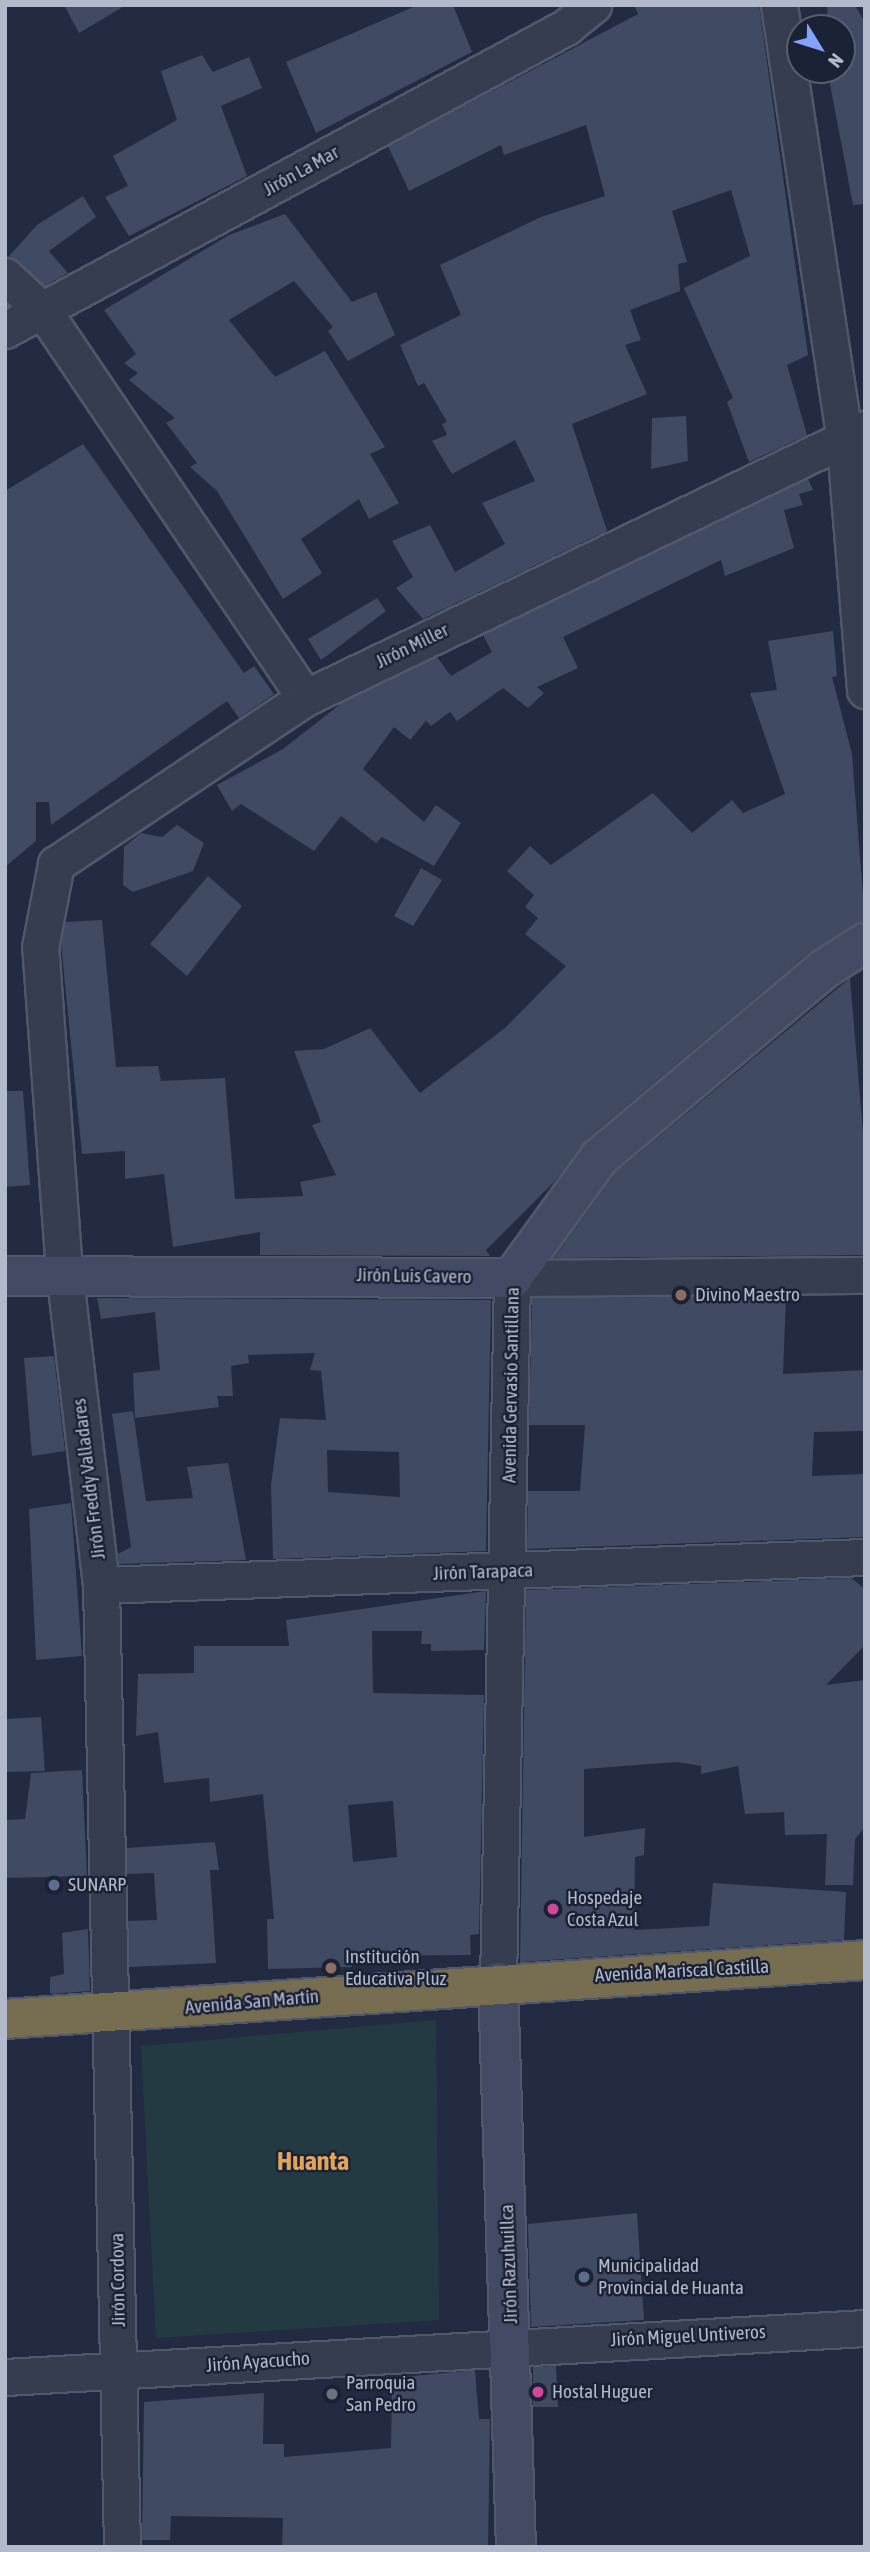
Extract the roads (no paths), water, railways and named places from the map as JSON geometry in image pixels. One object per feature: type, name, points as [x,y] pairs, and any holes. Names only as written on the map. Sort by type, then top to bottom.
[{"type":"highway","name":"Avenida Mariscal Castilla","points":[[499,1982],[865,1960]]},
{"type":"highway","name":"Avenida San Martín","points":[[5,2019],[114,2014],[499,1982]]},
{"type":"street","name":"Jirón La Mar","points":[[5,330],[44,312],[566,27],[593,5]]},
{"type":"street","points":[[779,5],[854,432],[865,690]]},
{"type":"street","points":[[5,276],[44,312],[305,698]]},
{"type":"street","name":"Jirón Miller","points":[[40,947],[56,864],[305,698],[854,432]]},
{"type":"street","name":"Avenida Gervasio Santillana","points":[[499,1982],[512,1278],[600,1157],[824,970],[865,943]]},
{"type":"street","name":"Jirón Freddy Valladares","points":[[40,947],[64,1271],[102,1585],[114,2014]]},
{"type":"street","name":"Jirón Luis Cavero","points":[[5,1276],[64,1271],[512,1278],[865,1275]]},
{"type":"street","name":"Jirón Tarapaca","points":[[102,1585],[865,1557]]},
{"type":"street","name":"Jirón Razuhuillca","points":[[499,1982],[512,2344],[516,2547]]},
{"type":"street","name":"Jirón Cordova","points":[[114,2014],[122,2547]]},
{"type":"street","name":"Jirón Miguel Untiveros","points":[[512,2344],[865,2328]]},
{"type":"street","name":"Jirón Ayacucho","points":[[5,2377],[512,2344]]},
{"type":"place","name":"Divino Maestro","points":[[681,1295]]},
{"type":"place","name":"SUNARP","points":[[54,1885]]},
{"type":"place","name":"Hospedaje Costa Azul","points":[[553,1909]]},
{"type":"place","name":"Institución Educativa Pluz","points":[[331,1968]]},
{"type":"place","name":"Municipalidad Provincial de Huanta","points":[[584,2277]]},
{"type":"place","name":"Hostal Huguer","points":[[538,2392]]},
{"type":"place","name":"Parroquia San Pedro","points":[[332,2394]]},
{"type":"district","name":"Huanta","points":[[313,2162]]}]
